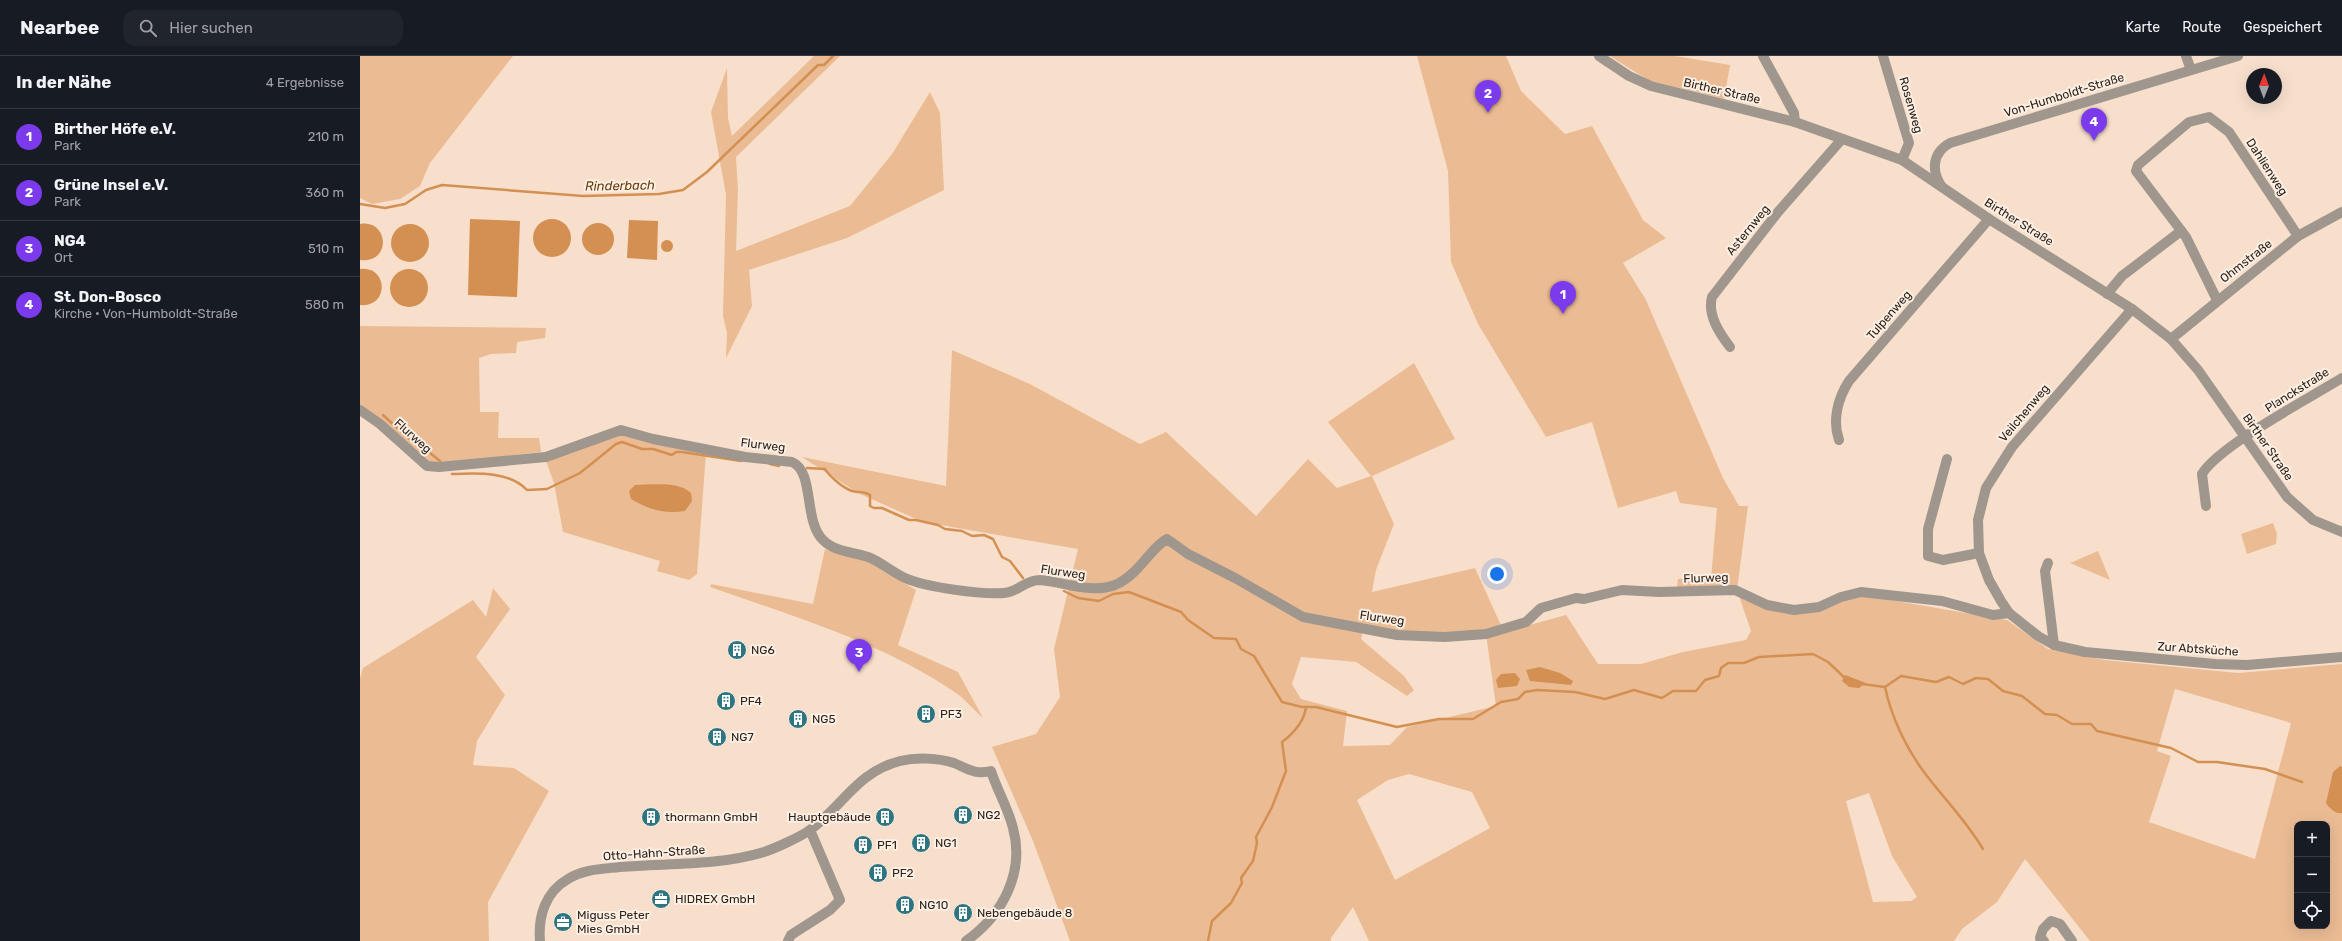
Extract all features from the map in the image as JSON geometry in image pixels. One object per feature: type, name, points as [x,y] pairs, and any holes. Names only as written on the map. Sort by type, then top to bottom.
[{"type":"street","name":"Birther Straße","points":[[1599,56],[1629,76],[1651,86],[1795,122],[1902,160],[1990,219],[2132,309],[2171,339],[2198,370],[2295,506],[2324,526],[2342,532]]},
{"type":"street","points":[[1763,56],[1794,113],[1795,122]]},
{"type":"street","name":"Rosenweg","points":[[1883,56],[1908,143],[1902,160]]},
{"type":"street","points":[[2186,56],[2191,70]]},
{"type":"street","name":"Von-Humboldt-Straße","points":[[1943,188],[1937,180],[1934,161],[1943,146],[2238,56]]},
{"type":"street","name":"Dahlienweg","points":[[2181,231],[2136,171],[2138,165],[2189,122],[2210,117],[2229,132],[2298,236]]},
{"type":"street","name":"Asternweg","points":[[1730,347],[1720,335],[1710,307],[1712,297],[1778,212],[1842,139]]},
{"type":"street","name":"Ohmstraße","points":[[2171,339],[2217,300],[2298,236],[2342,212]]},
{"type":"street","name":"Tulpenweg","points":[[1839,440],[1835,429],[1837,411],[1842,392],[1849,381],[1990,219]]},
{"type":"street","points":[[2107,294],[2122,276],[2181,231],[2217,300]]},
{"type":"street","name":"Veilchenweg","points":[[1994,588],[1979,553],[1980,510],[1992,475],[2012,447],[2132,309]]},
{"type":"street","name":"Planckstraße","points":[[2206,506],[2202,489],[2202,474],[2212,461],[2245,437],[2342,378]]},
{"type":"street","name":"Flurweg","points":[[360,410],[380,424],[427,466],[439,467],[546,457],[621,430],[653,439],[745,457],[792,462],[798,464],[803,473],[812,521],[823,540],[836,549],[869,557],[904,578],[941,588],[1003,593],[1017,590],[1029,581],[1040,580],[1090,589],[1114,585],[1137,571],[1166,539],[1188,554],[1236,578],[1303,617],[1397,635],[1445,637],[1486,634],[1526,622],[1541,608],[1576,598],[1584,599],[1622,590],[1659,592],[1734,590],[1767,605],[1794,610],[1819,607],[1852,593],[1861,592],[1942,601],[1994,615],[2009,613]]},
{"type":"street","points":[[1947,459],[1928,529],[1928,556],[1943,560],[1979,553]]},
{"type":"street","points":[[2048,563],[2045,571],[2054,645]]},
{"type":"street","name":"Zur Abtsküche","points":[[1994,588],[2009,613],[2023,626],[2054,645],[2109,656],[2248,665],[2342,657]]},
{"type":"street","name":"Otto-Hahn-Straße","points":[[540,941],[541,916],[546,903],[554,890],[566,879],[581,872],[638,866],[721,861],[765,852],[810,830],[859,782],[882,768],[900,761],[925,759],[953,763],[977,773],[991,771],[1013,827],[1017,850],[1016,875],[997,914],[966,941]]},
{"type":"street","points":[[788,941],[791,935],[830,910],[840,900],[810,830]]},
{"type":"street","points":[[2044,941],[2040,938],[2042,929],[2051,921],[2060,924],[2072,941]]},
{"type":"shaded area","points":[[360,56],[513,56],[430,163],[420,186],[400,199],[372,204],[360,198]]},
{"type":"shaded area","points":[[814,56],[840,56],[736,157],[738,190],[736,251],[850,206],[892,154],[930,92],[940,113],[944,190],[847,238],[749,270],[752,306],[726,358],[727,333],[723,316],[726,195],[711,112],[727,68],[728,118],[732,136]]},
{"type":"shaded area","points":[[1417,56],[1506,56],[1521,91],[1565,134],[1592,126],[1643,220],[1666,238],[1623,263],[1646,300],[1723,478],[1739,506],[1748,506],[1737,590],[1677,587],[1678,579],[1711,579],[1717,508],[1680,503],[1676,491],[1618,508],[1592,422],[1546,437],[1478,324],[1451,262],[1448,171]]},
{"type":"shaded area","points":[[1610,56],[1675,56],[1730,65],[1724,99],[1648,80]]},
{"type":"shaded area","points":[[470,219],[520,221],[517,297],[468,295]]},
{"type":"shaded area","points":[[552,219],[562,222],[568,228],[571,238],[568,248],[562,254],[552,257],[542,254],[536,248],[533,238],[536,228],[542,222]]},
{"type":"shaded area","points":[[629,220],[658,221],[657,260],[627,258]]},
{"type":"shaded area","points":[[595,223],[601,223],[611,230],[614,239],[613,245],[607,252],[601,255],[595,255],[585,248],[582,242],[582,236],[589,226]]},
{"type":"shaded area","points":[[360,224],[370,224],[377,228],[381,234],[383,242],[382,249],[378,255],[370,259],[360,260]]},
{"type":"shaded area","points":[[410,224],[423,230],[429,243],[423,256],[410,262],[397,256],[391,243],[397,230]]},
{"type":"shaded area","points":[[669,240],[672,241],[672,251],[665,252],[662,251],[661,244],[662,241]]},
{"type":"shaded area","points":[[360,269],[370,270],[376,274],[382,287],[376,300],[370,304],[360,305]]},
{"type":"shaded area","points":[[409,269],[422,275],[428,288],[422,301],[409,307],[396,301],[390,288],[396,275]]},
{"type":"shaded area","points":[[360,326],[546,328],[545,338],[517,342],[516,353],[491,354],[479,358],[480,412],[499,412],[498,438],[539,438],[541,452],[431,464],[360,405]]},
{"type":"shaded area","points":[[952,350],[1030,384],[1140,444],[1166,432],[1256,516],[1308,459],[1337,488],[1371,476],[1328,422],[1414,363],[1455,439],[1372,476],[1394,524],[1376,570],[1372,592],[1475,568],[1504,632],[1566,615],[1598,664],[1641,664],[1683,652],[1746,640],[1751,631],[1737,590],[1776,609],[1867,596],[2007,620],[2048,649],[2105,660],[2238,673],[2342,664],[2342,941],[2090,941],[2025,859],[1997,902],[1962,929],[1954,941],[1369,941],[1353,907],[1331,938],[1331,941],[1070,941],[1033,841],[992,747],[1036,734],[1060,697],[1054,649],[1078,549],[923,522],[858,493],[802,457],[946,486]],"holes":[[[1363,631],[1486,634],[1496,706],[1407,727],[1390,745],[1343,746],[1347,711],[1301,699],[1292,684],[1301,657],[1356,662],[1407,696],[1414,690],[1404,676],[1361,639]],[[2175,689],[2291,723],[2255,859],[2149,822],[2171,756],[2157,751]],[[1409,774],[1472,792],[1490,828],[1395,880],[1357,800],[1388,780]],[[1869,793],[1892,856],[1917,897],[1911,901],[1873,902],[1846,801]]]},
{"type":"shaded area","points":[[622,434],[706,453],[697,574],[689,580],[657,571],[660,561],[563,532],[554,483],[546,461]]},
{"type":"shaded area","points":[[635,485],[672,485],[686,489],[691,493],[692,501],[685,511],[670,512],[657,510],[644,506],[631,499],[629,491]]},
{"type":"shaded area","points":[[2273,523],[2277,534],[2276,544],[2247,554],[2241,534]]},
{"type":"shaded area","points":[[825,549],[868,562],[916,590],[898,645],[958,672],[983,718],[956,693],[899,659],[837,632],[710,587],[711,584],[813,604]]},
{"type":"shaded area","points":[[2098,551],[2110,580],[2070,563]]},
{"type":"shaded area","points":[[493,588],[510,609],[476,657],[505,695],[477,741],[473,765],[514,768],[549,791],[488,902],[489,941],[360,941],[360,678],[363,668],[473,600],[486,617]]},
{"type":"shaded area","points":[[1540,667],[1560,673],[1573,681],[1571,685],[1530,681],[1526,670]]},
{"type":"shaded area","points":[[1515,673],[1520,679],[1517,686],[1498,688],[1496,680],[1501,674]]},
{"type":"shaded area","points":[[1845,675],[1866,683],[1859,688],[1849,687],[1842,681]]},
{"type":"shaded area","points":[[2340,766],[2342,767],[2342,813],[2337,813],[2333,811],[2326,803],[2333,772]]},
{"type":"waterway","name":"Rinderbach","points":[[360,204],[385,208],[405,204],[426,190],[442,185],[583,196],[659,194],[683,190],[707,172],[818,65],[824,65],[833,56]]},
{"type":"waterway","points":[[383,415],[409,439],[415,441],[440,461]]},
{"type":"waterway","points":[[452,474],[492,474],[511,479],[527,490],[547,489],[580,473],[616,444],[622,442],[642,449],[653,449],[672,455],[676,452],[682,452],[741,461]]},
{"type":"waterway","points":[[770,464],[779,466]]},
{"type":"waterway","points":[[807,468],[825,469],[841,485],[852,491],[870,495],[870,506],[874,508],[882,508],[909,520],[938,525],[945,529],[962,531],[972,536],[984,535],[993,539],[1002,557],[1010,561],[1023,578]]},
{"type":"waterway","points":[[1064,591],[1078,598],[1099,601],[1113,594],[1129,592],[1181,612],[1188,620],[1214,638],[1236,639],[1241,649],[1254,656],[1282,702],[1302,707],[1316,707],[1397,727],[1439,719],[1473,719],[1501,702],[1518,699],[1525,692],[1537,690],[1575,692],[1605,699],[1634,690],[1662,698],[1673,691],[1696,691],[1705,680],[1719,676],[1721,668],[1728,663],[1744,663],[1759,657],[1813,654],[1828,662],[1846,679]]},
{"type":"waterway","points":[[1862,684],[1885,687],[1901,676],[1936,682],[1949,677],[1963,684],[1976,678],[1988,679],[2003,691],[2022,696],[2045,714],[2057,715],[2072,724],[2091,724],[2097,731],[2171,748],[2198,762],[2217,762],[2265,769],[2302,782]]},
{"type":"waterway","points":[[1885,687],[1895,720],[1917,763],[1969,828],[1983,849]]},
{"type":"waterway","points":[[1208,941],[1212,921],[1231,903],[1242,883],[1241,878],[1253,861],[1257,843],[1256,837],[1272,807],[1286,771],[1282,742],[1298,727],[1303,718],[1306,707]]},
{"type":"place","name":"Grüne Insel e.V.","points":[[1488,113]]},
{"type":"place","name":"St. Don-Bosco","points":[[2094,141]]},
{"type":"place","name":"Birther Höfe e.V.","points":[[1563,314]]},
{"type":"place","name":"NG6","points":[[737,650]]},
{"type":"place","name":"NG4","points":[[859,672]]},
{"type":"place","name":"PF4","points":[[726,701]]},
{"type":"place","name":"PF3","points":[[926,714]]},
{"type":"place","name":"NG5","points":[[798,719]]},
{"type":"place","name":"NG7","points":[[717,737]]},
{"type":"place","name":"NG2","points":[[963,815]]},
{"type":"place","name":"thormann GmbH","points":[[651,817]]},
{"type":"place","name":"Hauptgebäude","points":[[885,817]]},
{"type":"place","name":"NG1","points":[[921,843]]},
{"type":"place","name":"PF1","points":[[863,845]]},
{"type":"place","name":"PF2","points":[[878,873]]},
{"type":"place","name":"HIDREX GmbH","points":[[661,899]]},
{"type":"place","name":"NG10","points":[[905,905]]},
{"type":"place","name":"Nebengebäude 8","points":[[963,913]]},
{"type":"place","name":"Miguss Peter Mies GmbH","points":[[563,922]]}]
